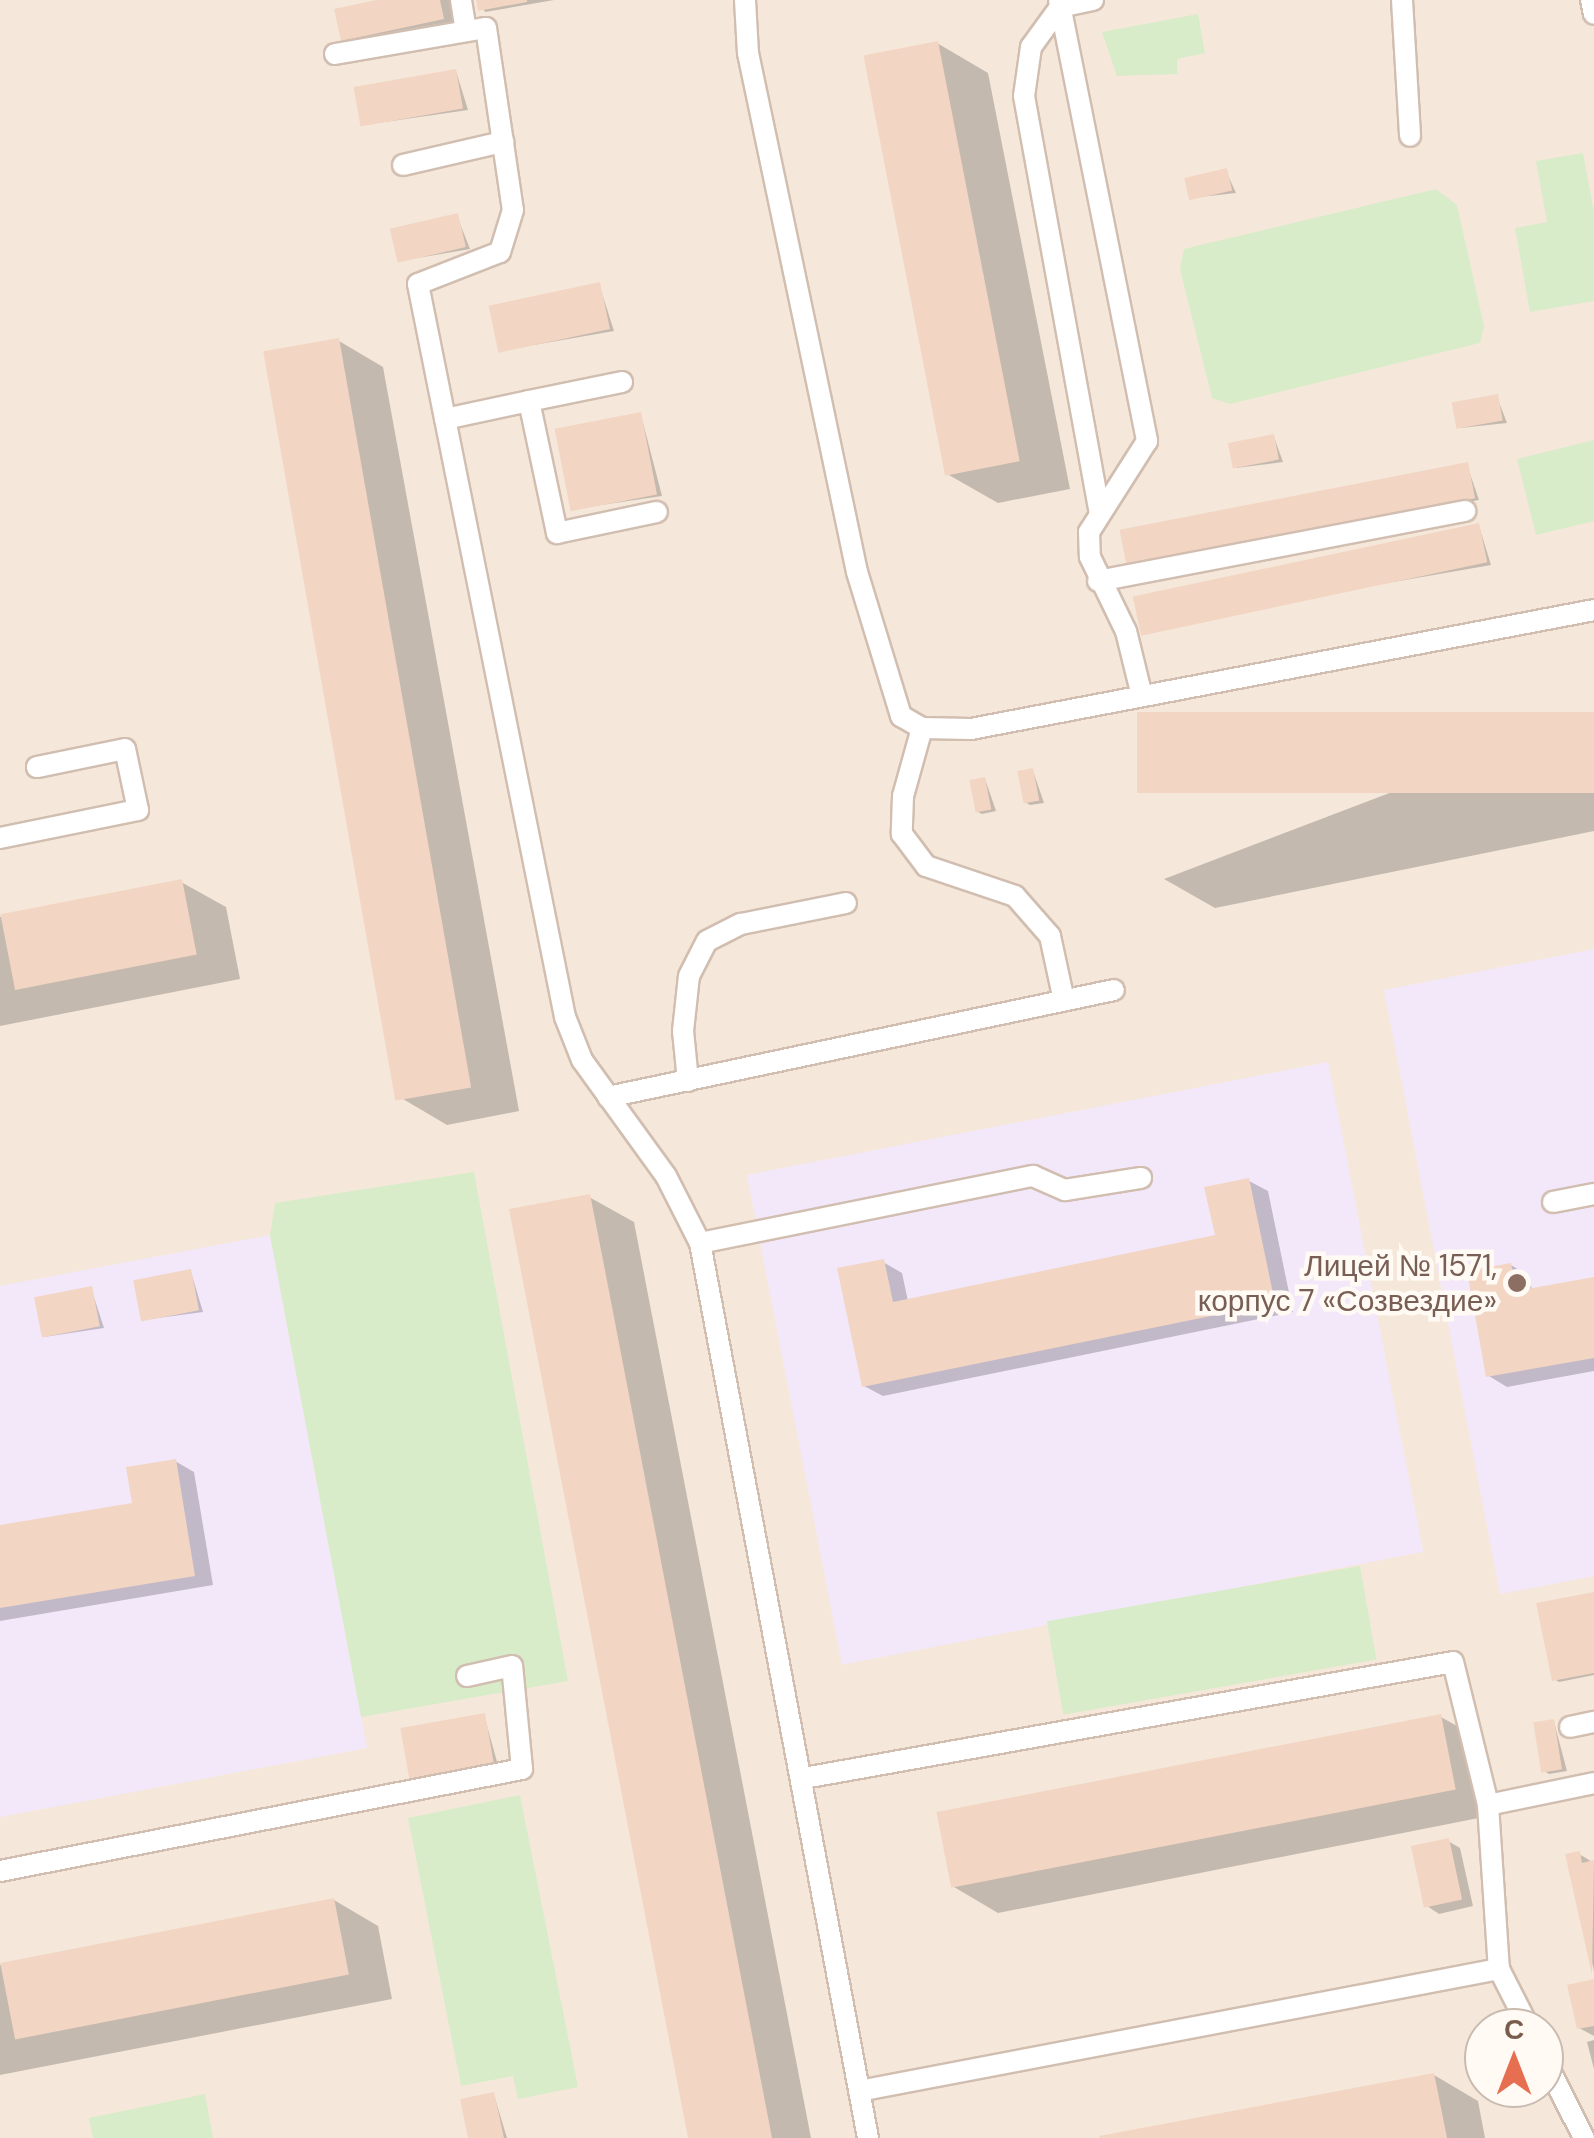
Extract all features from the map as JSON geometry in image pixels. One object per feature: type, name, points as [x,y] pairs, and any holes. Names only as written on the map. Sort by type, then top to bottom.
[{"type":"lane","points":[[460,0],[466,31]]},
{"type":"lane","points":[[745,0],[748,53],[857,572],[901,716],[922,728],[971,729],[1594,610]]},
{"type":"lane","points":[[1060,3],[1092,0]]},
{"type":"lane","points":[[1402,0],[1410,136]]},
{"type":"lane","points":[[1591,0],[1594,14]]},
{"type":"lane","points":[[1060,3],[1147,441],[1137,466],[1089,532],[1098,581],[1126,631],[1142,696]]},
{"type":"lane","points":[[1060,3],[1031,47],[1024,96],[1100,513]]},
{"type":"lane","points":[[334,54],[486,28],[513,210],[500,252],[418,284],[565,1017],[582,1060],[666,1176],[700,1243],[804,1778],[868,2138]]},
{"type":"lane","points":[[403,166],[503,142]]},
{"type":"lane","points":[[445,419],[622,382]]},
{"type":"lane","points":[[529,402],[556,533],[657,512]]},
{"type":"lane","points":[[1098,581],[1465,511]]},
{"type":"lane","points":[[922,728],[903,796],[902,834],[926,866],[1015,896],[1050,936],[1064,1001]]},
{"type":"lane","points":[[0,838],[138,810],[126,750],[37,767]]},
{"type":"lane","points":[[688,1080],[683,1031],[689,976],[708,941],[741,924],[846,903]]},
{"type":"lane","points":[[608,1097],[1114,990]]},
{"type":"lane","points":[[700,1243],[1033,1176],[1065,1190],[1140,1178]]},
{"type":"lane","points":[[1553,1202],[1594,1194]]},
{"type":"lane","points":[[804,1778],[1453,1662],[1488,1805],[1499,1969],[1518,2008]]},
{"type":"lane","points":[[0,1871],[522,1770],[512,1666],[467,1676]]},
{"type":"lane","points":[[1570,1727],[1594,1722]]},
{"type":"lane","points":[[1488,1805],[1594,1783]]},
{"type":"lane","points":[[859,2091],[1499,1969]]},
{"type":"lane","points":[[1564,2098],[1584,2138]]},
{"type":"shaded area","points":[[0,0],[1594,0],[1594,2138],[0,2138]]},
{"type":"shaded area","name":"Лицей № 1571, корпус 7 «Созвездие»","points":[[1594,949],[1594,1576],[1500,1594],[1384,990]]},
{"type":"shaded area","points":[[1328,1062],[1423,1552],[842,1665],[747,1175]]},
{"type":"shaded area","points":[[270,1235],[367,1748],[0,1817],[0,1286]]},
{"type":"green space","points":[[1198,14],[1205,53],[1177,59],[1177,74],[1117,76],[1102,32]]},
{"type":"green space","points":[[1583,153],[1594,212],[1594,301],[1530,312],[1515,228],[1547,222],[1536,161]]},
{"type":"green space","points":[[1436,189],[1457,205],[1484,326],[1480,343],[1230,404],[1212,398],[1180,269],[1184,249]]},
{"type":"green space","points":[[1594,440],[1594,521],[1536,535],[1517,459]]},
{"type":"green space","points":[[474,1172],[568,1681],[361,1717],[270,1235],[275,1203]]},
{"type":"green space","points":[[1360,1566],[1376,1660],[1063,1715],[1047,1621]]},
{"type":"green space","points":[[520,1795],[578,2087],[518,2099],[513,2076],[461,2086],[408,1818]]},
{"type":"green space","points":[[205,2094],[213,2138],[93,2138],[89,2118]]},
{"type":"building","points":[[376,0],[440,0],[444,19],[341,41],[334,9]]},
{"type":"building","points":[[476,0],[527,0],[527,2],[478,11]]},
{"type":"building","points":[[938,41],[1020,461],[945,476],[863,56]]},
{"type":"building","points":[[456,69],[463,108],[361,126],[354,87]]},
{"type":"building","points":[[1227,168],[1232,190],[1189,200],[1184,178]]},
{"type":"building","points":[[458,213],[466,247],[398,263],[390,229]]},
{"type":"building","points":[[600,282],[610,329],[498,353],[488,306]]},
{"type":"building","points":[[339,338],[471,1087],[395,1101],[263,351]]},
{"type":"building","points":[[1498,394],[1503,421],[1456,429],[1452,402]]},
{"type":"building","points":[[641,412],[657,494],[571,511],[555,429]]},
{"type":"building","points":[[1274,434],[1279,460],[1233,468],[1228,443]]},
{"type":"building","points":[[1468,462],[1475,498],[1127,566],[1120,530]]},
{"type":"building","points":[[1479,523],[1487,562],[1141,636],[1133,597]]},
{"type":"building","points":[[1137,712],[1594,712],[1594,793],[1137,793]]},
{"type":"building","points":[[1033,768],[1039,800],[1024,803],[1017,771]]},
{"type":"building","points":[[985,777],[991,809],[976,812],[969,780]]},
{"type":"building","points":[[182,879],[197,955],[15,990],[0,914]]},
{"type":"building","points":[[1249,1178],[1275,1303],[862,1387],[837,1268],[884,1259],[893,1302],[1215,1235],[1204,1187]]},
{"type":"building","points":[[590,1194],[772,2138],[688,2138],[509,1209]]},
{"type":"building","points":[[1511,1263],[1516,1291],[1594,1277],[1594,1358],[1486,1377],[1467,1271]]},
{"type":"building","points":[[191,1269],[199,1310],[141,1321],[133,1280]]},
{"type":"building","points":[[92,1286],[100,1326],[42,1338],[34,1297]]},
{"type":"building","points":[[176,1459],[195,1576],[0,1608],[0,1525],[132,1503],[126,1467]]},
{"type":"building","points":[[1594,1592],[1594,1673],[1552,1681],[1536,1603]]},
{"type":"building","points":[[485,1713],[495,1767],[410,1782],[400,1728]]},
{"type":"building","points":[[1441,1714],[1456,1790],[951,1888],[936,1812]]},
{"type":"building","points":[[1554,1719],[1562,1769],[1541,1773],[1533,1722]]},
{"type":"building","points":[[1449,1838],[1462,1900],[1424,1908],[1411,1846]]},
{"type":"building","points":[[1580,1851],[1582,1863],[1594,1860],[1592,1975],[1565,1854]]},
{"type":"building","points":[[334,1898],[349,1975],[15,2039],[0,1963]]},
{"type":"building","points":[[1594,1979],[1594,2026],[1577,2029],[1567,1985]]},
{"type":"building","points":[[1434,2073],[1447,2138],[1099,2136]]},
{"type":"building","points":[[494,2092],[504,2138],[468,2138],[460,2099]]},
{"type":"place","name":"Лицей № 1571, корпус 7 «Созвездие»","points":[[1517,1283]]}]
